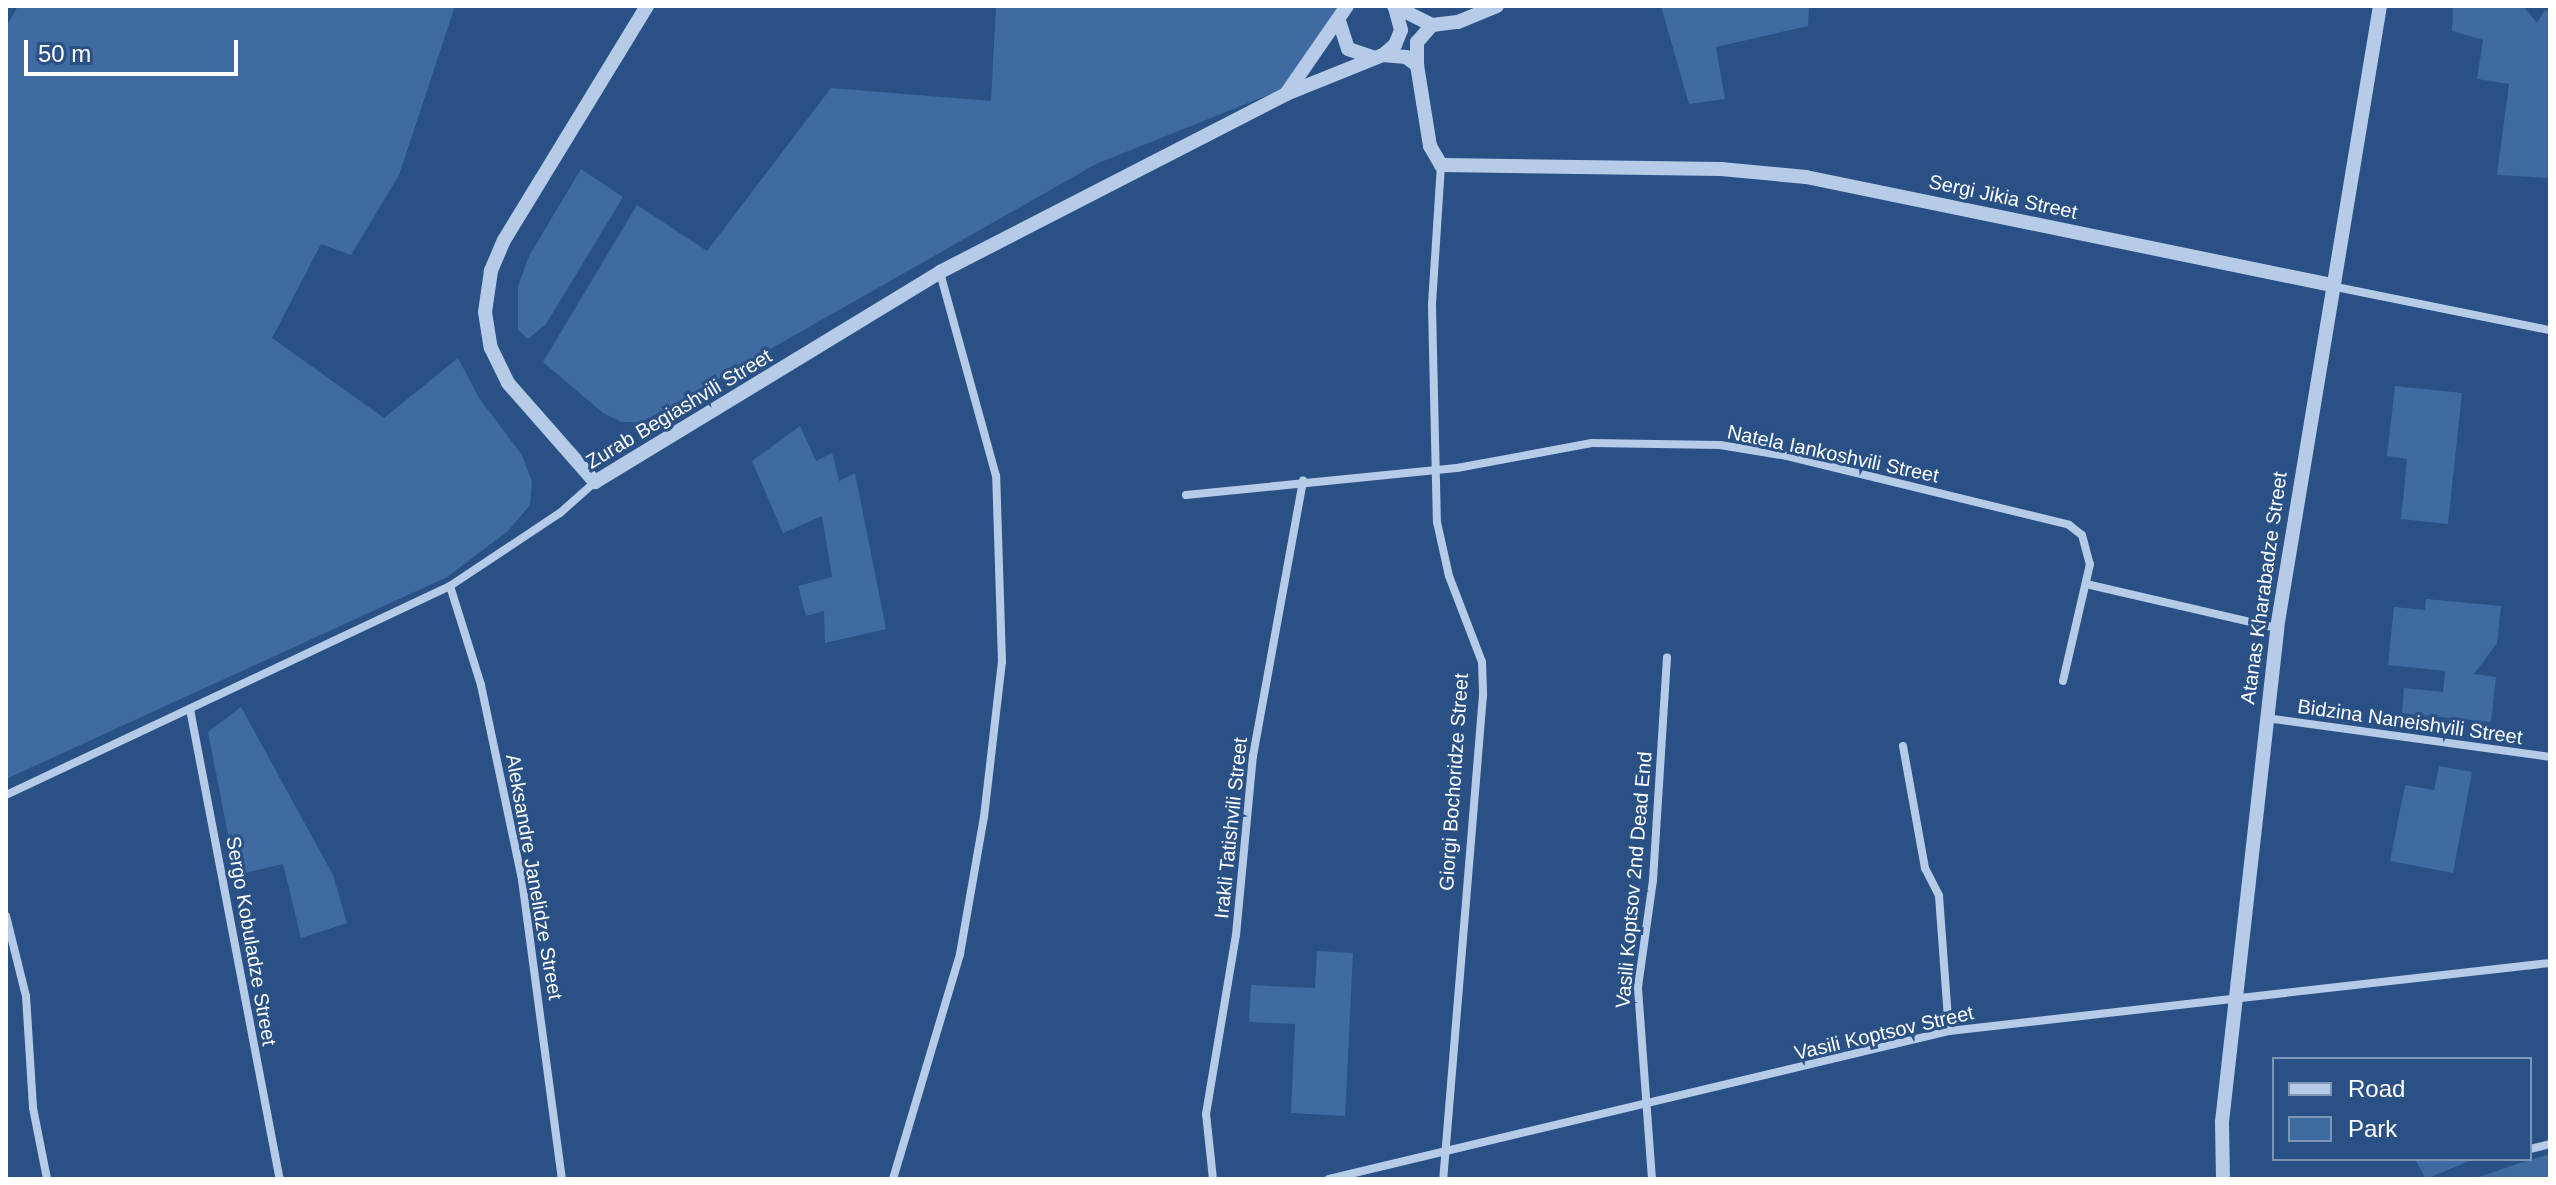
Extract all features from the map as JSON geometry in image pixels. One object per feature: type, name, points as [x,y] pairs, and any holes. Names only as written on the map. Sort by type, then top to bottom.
[{"type":"street","points":[[595,482],[508,383],[491,348],[485,312],[491,271],[504,240],[647,6]]},
{"type":"street","points":[[1286,94],[1347,6]]},
{"type":"street","points":[[1394,6],[1432,25],[1458,22],[1497,6]]},
{"type":"street","name":"Giorgi Bochoridze Street","points":[[1394,6],[1417,65],[1430,146],[1441,165],[1432,306],[1442,554],[1482,662],[1483,695],[1443,1179]]},
{"type":"street","name":"Atanas Kharabadze Street","points":[[2223,1179],[2222,1122],[2234,998],[2277,628],[2331,285],[2380,6]]},
{"type":"street","points":[[1339,21],[1348,49],[1380,56],[1406,57],[1417,65]]},
{"type":"street","points":[[1380,56],[1395,45],[1401,22]]},
{"type":"street","points":[[1417,65],[1417,42],[1432,25]]},
{"type":"street","name":"Zurab Begiashvili Street","points":[[6,795],[450,586],[560,513],[595,482],[940,272],[1286,94],[1380,56]]},
{"type":"street","name":"Sergi Jikia Street","points":[[1441,165],[1692,168],[1806,177],[2550,330]]},
{"type":"street","points":[[893,1179],[960,954],[984,817],[1002,662],[996,476],[940,272]]},
{"type":"street","name":"Natela Iankoshvili Street","points":[[1186,495],[1303,480],[1437,468],[1592,443],[1746,448],[2069,525],[2089,546],[2086,584],[2063,681]]},
{"type":"street","name":"Irakli Tatishvili Street","points":[[1213,1179],[1206,1114],[1236,935],[1253,756],[1303,480]]},
{"type":"street","points":[[2086,584],[2277,628]]},
{"type":"street","name":"Aleksandre Janelidze Street","points":[[450,586],[481,685],[522,880],[562,1179]]},
{"type":"street","name":"Vasili Koptsov 2nd Dead End","points":[[1652,1179],[1650,1105],[1638,987],[1653,880],[1667,657]]},
{"type":"street","name":"Sergo Kobuladze Street","points":[[190,709],[280,1179]]},
{"type":"street","name":"Bidzina Naneishvili Street","points":[[2266,718],[2550,757]]},
{"type":"street","points":[[1903,746],[1925,868],[1939,896],[1949,1031]]},
{"type":"street","points":[[6,916],[26,996],[32,1096],[47,1179]]},
{"type":"street","name":"Vasili Koptsov Street","points":[[1329,1179],[1444,1155],[1949,1031],[2550,963]]},
{"type":"green space","points":[[18,6],[455,6],[399,175],[351,255],[321,244],[272,338],[384,418],[458,358],[479,398],[522,455],[532,482],[530,505],[508,531],[447,577],[6,779],[6,27]]},
{"type":"green space","points":[[996,6],[1339,6],[1281,90],[1096,164],[642,422],[622,422],[603,413],[543,362],[637,205],[707,251],[831,88],[991,101]]},
{"type":"green space","points":[[1661,6],[1809,6],[1808,26],[1716,47],[1725,99],[1689,104]]},
{"type":"green space","points":[[2453,6],[2523,6],[2537,23],[2545,10],[2550,12],[2550,178],[2497,175],[2509,84],[2477,79],[2483,40],[2452,31]]},
{"type":"green space","points":[[581,169],[623,197],[546,324],[528,339],[518,330],[518,286],[529,256]]},
{"type":"green space","points":[[2395,386],[2462,393],[2448,524],[2401,519],[2407,459],[2387,456]]},
{"type":"green space","points":[[800,426],[816,461],[832,453],[839,481],[855,473],[886,629],[825,643],[824,611],[806,616],[798,586],[832,577],[822,516],[783,533],[752,461]]},
{"type":"green space","points":[[2426,599],[2501,606],[2497,643],[2474,674],[2496,677],[2491,722],[2402,713],[2404,688],[2443,692],[2445,671],[2388,665],[2394,607],[2425,610]]},
{"type":"green space","points":[[241,707],[333,875],[347,923],[301,938],[283,864],[236,875],[208,732]]},
{"type":"green space","points":[[2439,766],[2472,772],[2453,873],[2390,861],[2405,785],[2434,790]]},
{"type":"green space","points":[[1317,951],[1353,953],[1345,1116],[1291,1113],[1295,1024],[1249,1022],[1251,985],[1315,988]]},
{"type":"green space","points":[[2550,1154],[2550,1179],[2473,1179],[2532,1161]]},
{"type":"green space","points":[[2416,1161],[2469,1161],[2426,1179]]}]
